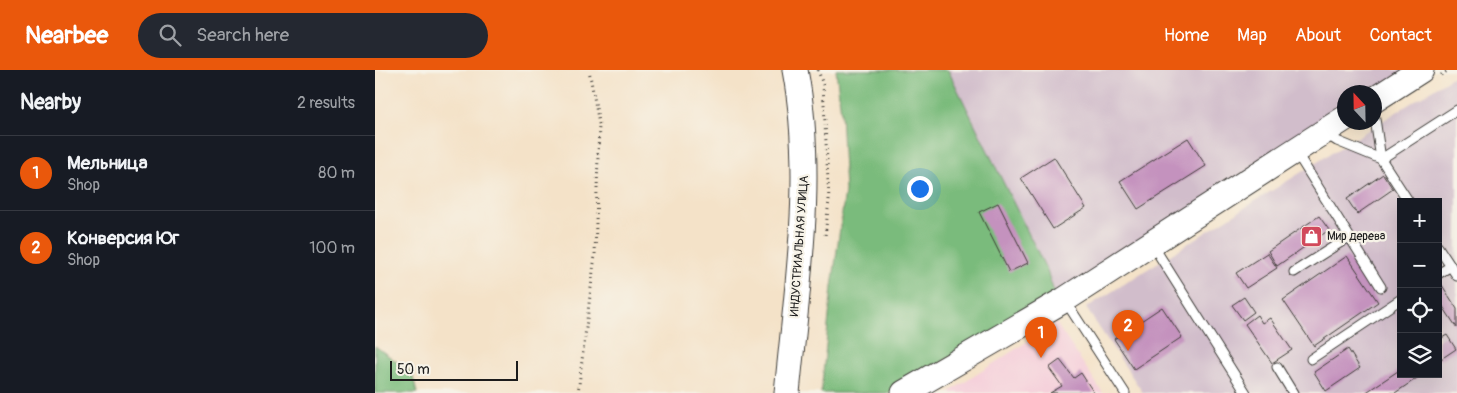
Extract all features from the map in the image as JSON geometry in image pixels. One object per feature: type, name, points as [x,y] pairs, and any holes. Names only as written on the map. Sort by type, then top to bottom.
[{"type":"main road","name":"ИНДУСТРИАЛЬНАЯ УЛИЦА","points":[[787,393],[805,191],[800,94],[795,70]]},
{"type":"main road","points":[[1382,95],[1421,70]]},
{"type":"main road","points":[[911,391],[1064,300],[1337,124]]},
{"type":"lane","points":[[1381,159],[1457,110]]},
{"type":"lane","points":[[1377,130],[1381,159],[1406,198]]},
{"type":"lane","points":[[1324,133],[1337,141],[1381,159]]},
{"type":"lane","points":[[1295,150],[1381,287]]},
{"type":"lane","points":[[1294,272],[1349,237]]},
{"type":"lane","points":[[1151,244],[1246,393]]},
{"type":"lane","points":[[1442,253],[1457,276]]},
{"type":"lane","points":[[1442,272],[1451,266]]},
{"type":"lane","points":[[1064,300],[1125,393]]},
{"type":"lane","points":[[1311,359],[1397,302]]},
{"type":"lane","points":[[1277,367],[1293,393]]},
{"type":"path","points":[[578,393],[595,255],[599,124],[589,70]]},
{"type":"shaded area","points":[[948,70],[1412,70],[1382,87],[1382,85],[1337,85],[1337,117],[1055,295],[1047,271]]},
{"type":"shaded area","points":[[1457,74],[1457,393],[1143,393],[1086,308],[1368,130],[1382,130],[1382,121]]},
{"type":"shaded area","points":[[1056,323],[1103,393],[948,393]]},
{"type":"green space","points":[[836,70],[948,70],[1047,271],[1055,295],[890,393],[821,393],[832,287],[845,191],[841,113]]},
{"type":"green space","points":[[375,346],[412,373],[417,393],[375,393]]},
{"type":"building","points":[[1188,138],[1206,166],[1138,209],[1120,181]]},
{"type":"building","points":[[1054,157],[1086,208],[1053,229],[1021,178]]},
{"type":"building","points":[[1383,174],[1393,189],[1357,214],[1347,199]]},
{"type":"building","points":[[998,203],[1028,263],[1009,272],[979,212]]},
{"type":"building","points":[[1319,216],[1329,230],[1277,266],[1268,251]]},
{"type":"building","points":[[1267,253],[1277,268],[1246,288],[1236,273]]},
{"type":"building","points":[[1347,256],[1378,302],[1314,346],[1283,300]]},
{"type":"building","points":[[1442,285],[1457,309],[1457,328],[1442,305]]},
{"type":"building","points":[[1244,297],[1254,312],[1243,320],[1232,305]]},
{"type":"building","points":[[1162,307],[1182,337],[1134,369],[1114,339]]},
{"type":"building","points":[[1257,315],[1262,323],[1270,318],[1292,350],[1272,363],[1245,324]]},
{"type":"building","points":[[1447,335],[1456,349],[1442,358],[1442,338]]},
{"type":"building","points":[[1348,349],[1360,368],[1326,391],[1314,372]]},
{"type":"building","points":[[1060,360],[1074,378],[1081,373],[1094,393],[1050,393],[1062,386],[1049,368]]},
{"type":"building","points":[[1397,372],[1397,378],[1417,378],[1395,393],[1365,393]]},
{"type":"place","name":"Мир дерева","points":[[1311,236]]},
{"type":"place","name":"Конверсия Юг","points":[[1128,351]]},
{"type":"place","name":"Мельница","points":[[1041,358]]}]
